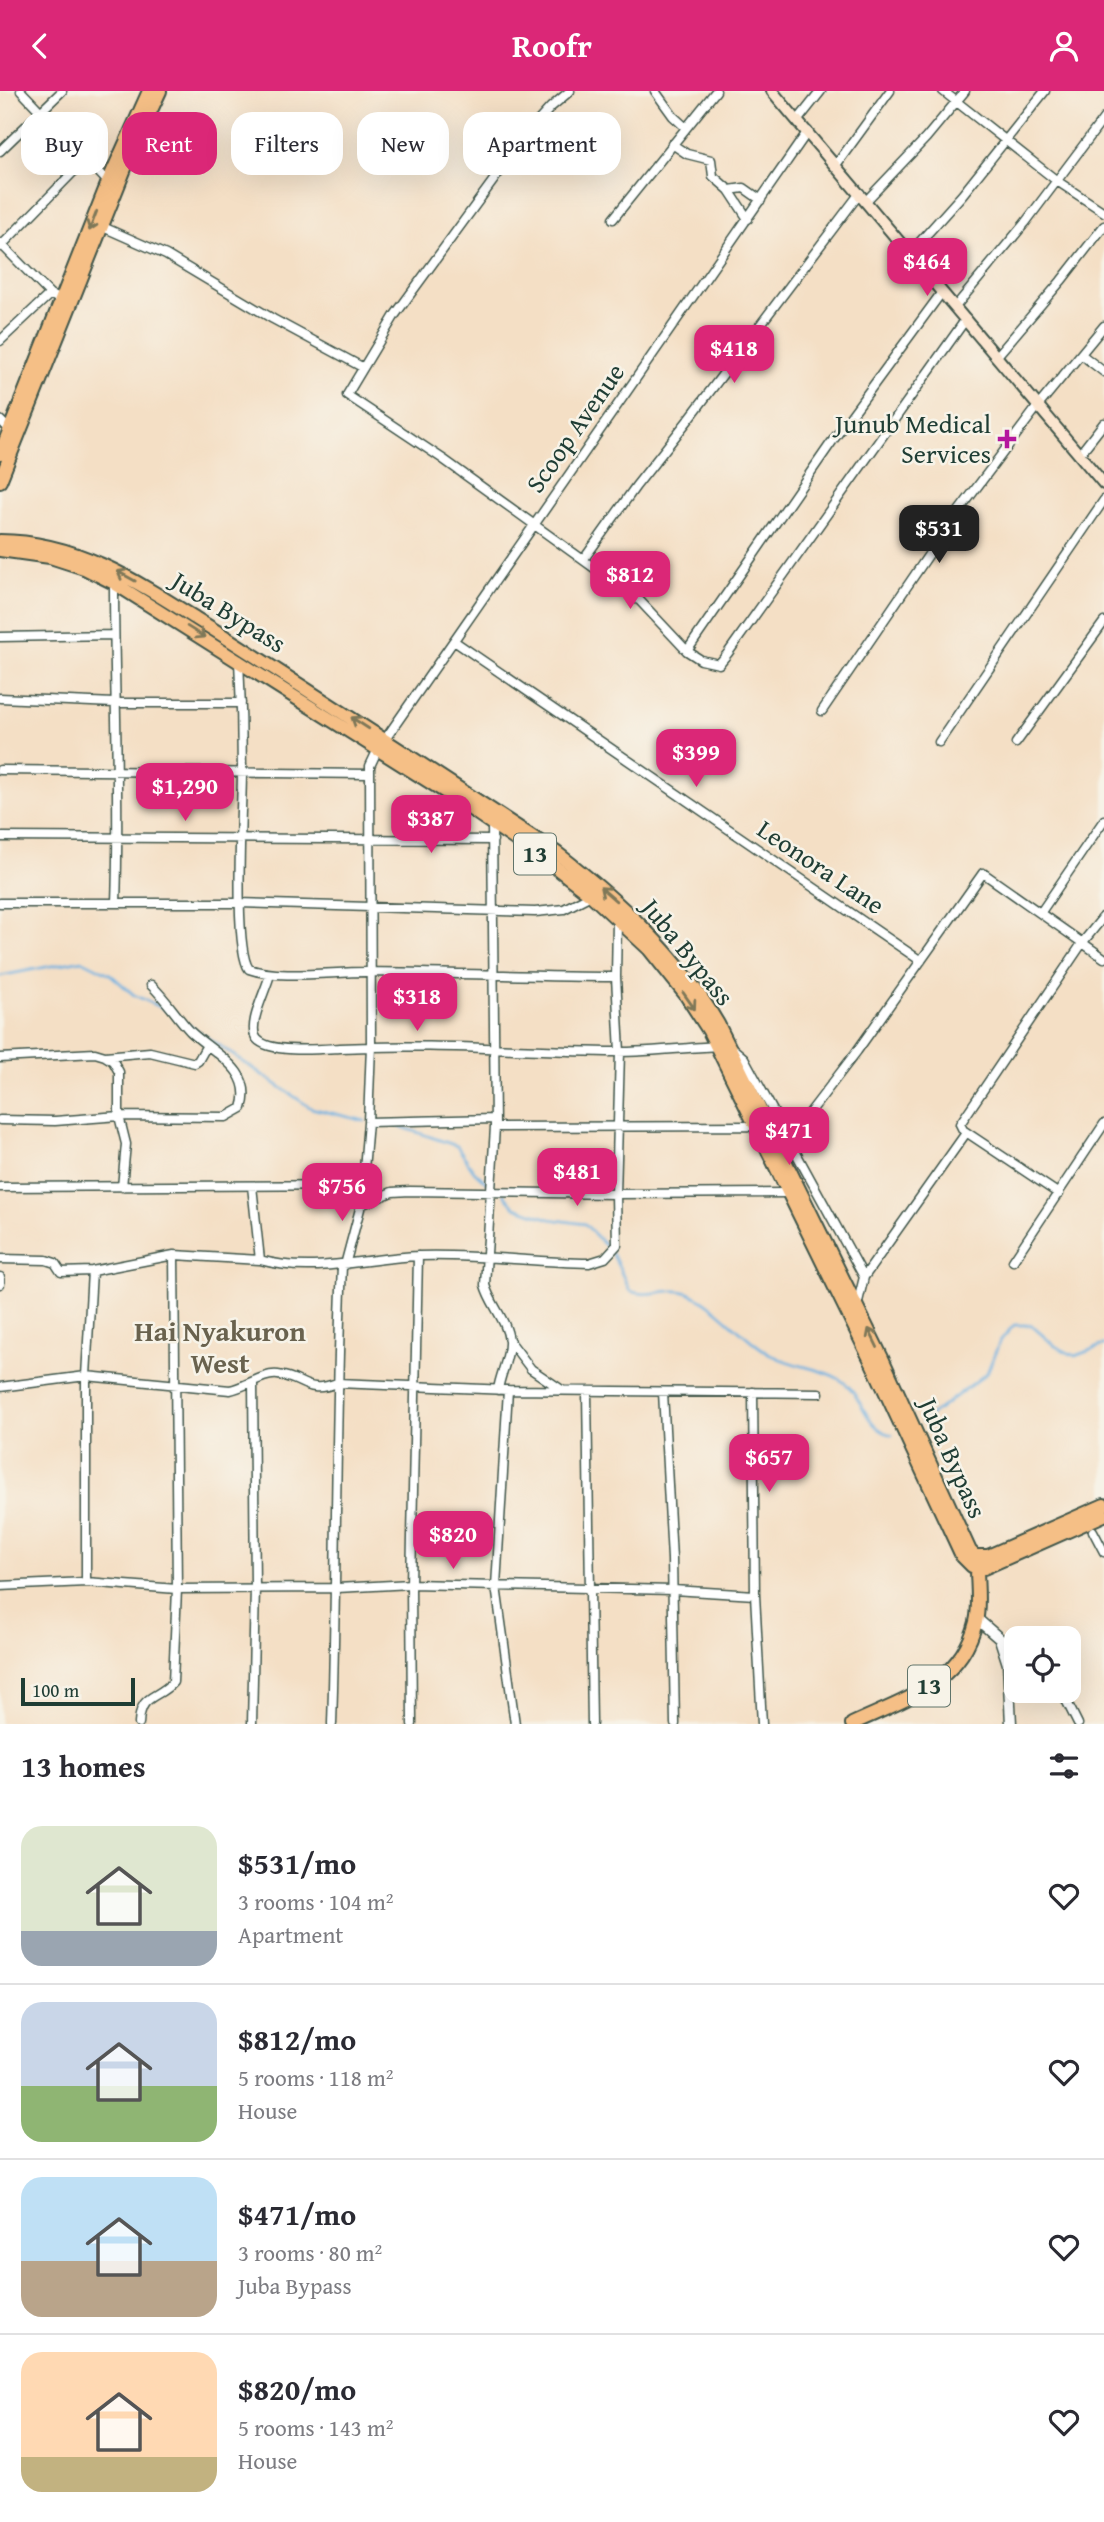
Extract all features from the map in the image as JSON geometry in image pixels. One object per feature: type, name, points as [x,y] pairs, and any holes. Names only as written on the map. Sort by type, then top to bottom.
[{"type":"main road","points":[[0,454],[5,424],[62,301],[108,182],[149,91]]},
{"type":"main road","points":[[0,481],[132,151],[160,91]]},
{"type":"main road","points":[[772,91],[1104,484]]},
{"type":"main road","name":"Juba Bypass","points":[[0,541],[53,547],[105,565],[185,611],[381,745],[592,895],[649,949],[723,1046]]},
{"type":"main road","name":"Juba Bypass","points":[[0,550],[50,557],[84,568],[114,583],[557,853],[636,920],[680,970],[706,1005],[723,1046],[882,1357],[966,1553]]},
{"type":"main road","name":"Juba Bypass","points":[[763,1126],[789,1193],[966,1553],[988,1556],[1104,1505]]},
{"type":"main road","points":[[977,1568],[984,1568],[1104,1515]]},
{"type":"main road","points":[[966,1553],[977,1568],[977,1619]]},
{"type":"main road","points":[[966,1553],[977,1619]]},
{"type":"main road","points":[[977,1596],[989,1572],[1012,1556]]},
{"type":"main road","name":"13","points":[[852,1724],[942,1678],[965,1652],[977,1619]]},
{"type":"street","points":[[21,91],[40,112],[62,91]]},
{"type":"street","points":[[570,91],[531,129],[395,315],[347,395],[584,559],[639,601],[687,651],[701,660],[719,664],[966,319]]},
{"type":"street","points":[[655,91],[673,116],[685,127]]},
{"type":"street","points":[[613,219],[716,91]]},
{"type":"street","points":[[798,120],[821,91]]},
{"type":"street","points":[[836,165],[890,91]]},
{"type":"street","points":[[943,91],[1057,181],[1104,212]]},
{"type":"street","points":[[584,559],[636,486],[863,197],[965,91]]},
{"type":"street","points":[[910,253],[962,195],[1045,91]]},
{"type":"street","points":[[955,307],[1025,223],[1104,118]]},
{"type":"street","points":[[0,151],[21,131]]},
{"type":"street","name":"Scoop Avenue","points":[[332,1724],[337,1588],[337,1383],[344,1265],[361,1205],[368,1122],[371,1046],[370,766],[381,745],[534,523],[808,131]]},
{"type":"street","points":[[672,144],[687,154],[712,160],[713,176],[729,190],[748,219]]},
{"type":"street","points":[[62,301],[50,294],[1,245],[70,175]]},
{"type":"street","points":[[101,175],[108,182]]},
{"type":"street","points":[[729,190],[744,188],[761,200]]},
{"type":"street","points":[[103,226],[166,255],[273,319],[362,367]]},
{"type":"street","points":[[997,356],[1104,226]]},
{"type":"street","points":[[687,651],[831,443],[942,292]]},
{"type":"street","points":[[0,341],[50,294]]},
{"type":"street","points":[[822,711],[953,519],[1038,406],[1104,326]]},
{"type":"street","points":[[1082,355],[1104,372]]},
{"type":"street","points":[[1079,455],[1104,423]]},
{"type":"street","points":[[939,742],[1104,500]]},
{"type":"street","points":[[114,583],[114,703],[119,836],[116,903]]},
{"type":"street","points":[[1016,743],[1104,622]]},
{"type":"street","points":[[0,636],[114,635]]},
{"type":"street","name":"Leonora Lane","points":[[454,641],[921,961]]},
{"type":"street","points":[[239,660],[242,771],[239,903],[246,965],[256,972],[270,974],[370,972],[494,977],[616,977]]},
{"type":"street","points":[[0,698],[114,703],[241,703]]},
{"type":"street","points":[[0,770],[370,774]]},
{"type":"street","points":[[1041,912],[1104,820]]},
{"type":"street","points":[[492,824],[495,1123],[485,1277],[487,1292],[505,1326],[509,1340],[531,1369],[563,1391]]},
{"type":"street","points":[[0,837],[493,840]]},
{"type":"street","points":[[368,1122],[763,1126],[786,1131],[808,1115],[984,873],[1104,958]]},
{"type":"street","points":[[0,903],[369,905],[535,912],[564,909],[592,895]]},
{"type":"street","points":[[1059,1194],[966,1133],[960,1124],[1083,942],[1104,916]]},
{"type":"street","points":[[0,1259],[46,1260],[55,1263],[61,1272],[92,1271],[174,1255],[260,1260],[306,1266],[344,1265],[418,1256],[589,1263],[605,1258],[617,1245],[620,1052],[616,977],[617,920]]},
{"type":"street","points":[[270,974],[257,1012],[255,1033],[261,1042],[284,1049],[371,1046],[620,1052],[723,1046],[744,1058],[864,1276]]},
{"type":"street","points":[[0,1119],[55,1121],[119,1116],[226,1117],[242,1108],[240,1076],[234,1066],[192,1033],[165,998],[151,985]]},
{"type":"street","points":[[105,1056],[150,1052],[195,1063],[207,1045]]},
{"type":"street","points":[[0,1059],[95,1053],[113,1061],[119,1072],[119,1116],[126,1144],[122,1187]]},
{"type":"street","points":[[1013,1261],[1104,1124]]},
{"type":"street","points":[[857,1307],[864,1276],[966,1133]]},
{"type":"street","points":[[0,1187],[362,1185]]},
{"type":"street","points":[[252,1186],[260,1260]]},
{"type":"street","points":[[361,1205],[392,1192],[789,1193]]},
{"type":"street","points":[[139,1724],[140,1709],[150,1697],[173,1682],[177,1589],[174,1255]]},
{"type":"street","points":[[412,1724],[411,1584],[418,1256]]},
{"type":"street","points":[[86,1582],[86,1375],[92,1271]]},
{"type":"street","points":[[0,1276],[0,1284]]},
{"type":"street","points":[[498,1390],[509,1340]]},
{"type":"street","points":[[0,1387],[86,1375],[230,1390],[267,1376],[278,1375],[310,1388],[323,1388],[337,1383],[587,1392],[819,1393]]},
{"type":"street","points":[[252,1724],[255,1587],[253,1383]]},
{"type":"street","points":[[508,1390],[496,1586],[515,1724]]},
{"type":"street","points":[[587,1392],[592,1724]]},
{"type":"street","points":[[663,1392],[673,1590],[675,1724]]},
{"type":"street","points":[[753,1392],[755,1595],[762,1724]]},
{"type":"street","points":[[1094,1531],[1104,1552]]},
{"type":"street","points":[[0,1586],[86,1582],[177,1589],[337,1588],[411,1584],[673,1590],[755,1595]]},
{"type":"street","points":[[977,1619],[1000,1639],[1004,1647]]},
{"type":"street","points":[[1011,1703],[1011,1724]]},
{"type":"street","points":[[1068,1703],[1078,1724]]},
{"type":"waterway","points":[[0,976],[82,960],[110,974],[134,995],[169,1011]]},
{"type":"waterway","points":[[189,1025],[311,1108],[365,1121]]},
{"type":"waterway","points":[[396,1125],[457,1146],[474,1171],[489,1185]]},
{"type":"waterway","points":[[504,1194],[515,1207],[550,1219],[585,1224],[612,1253],[630,1291],[644,1294],[674,1291],[688,1293],[709,1305],[774,1356],[839,1379],[854,1393],[875,1425],[892,1435]]},
{"type":"waterway","points":[[922,1422],[987,1373],[1000,1341],[1014,1325],[1031,1325],[1055,1346],[1075,1356],[1104,1345]]},
{"type":"place","name":"Junub Medical Services","points":[[1007,439]]},
{"type":"district","name":"Hai Nyakuron West","points":[[220,1347]]}]
